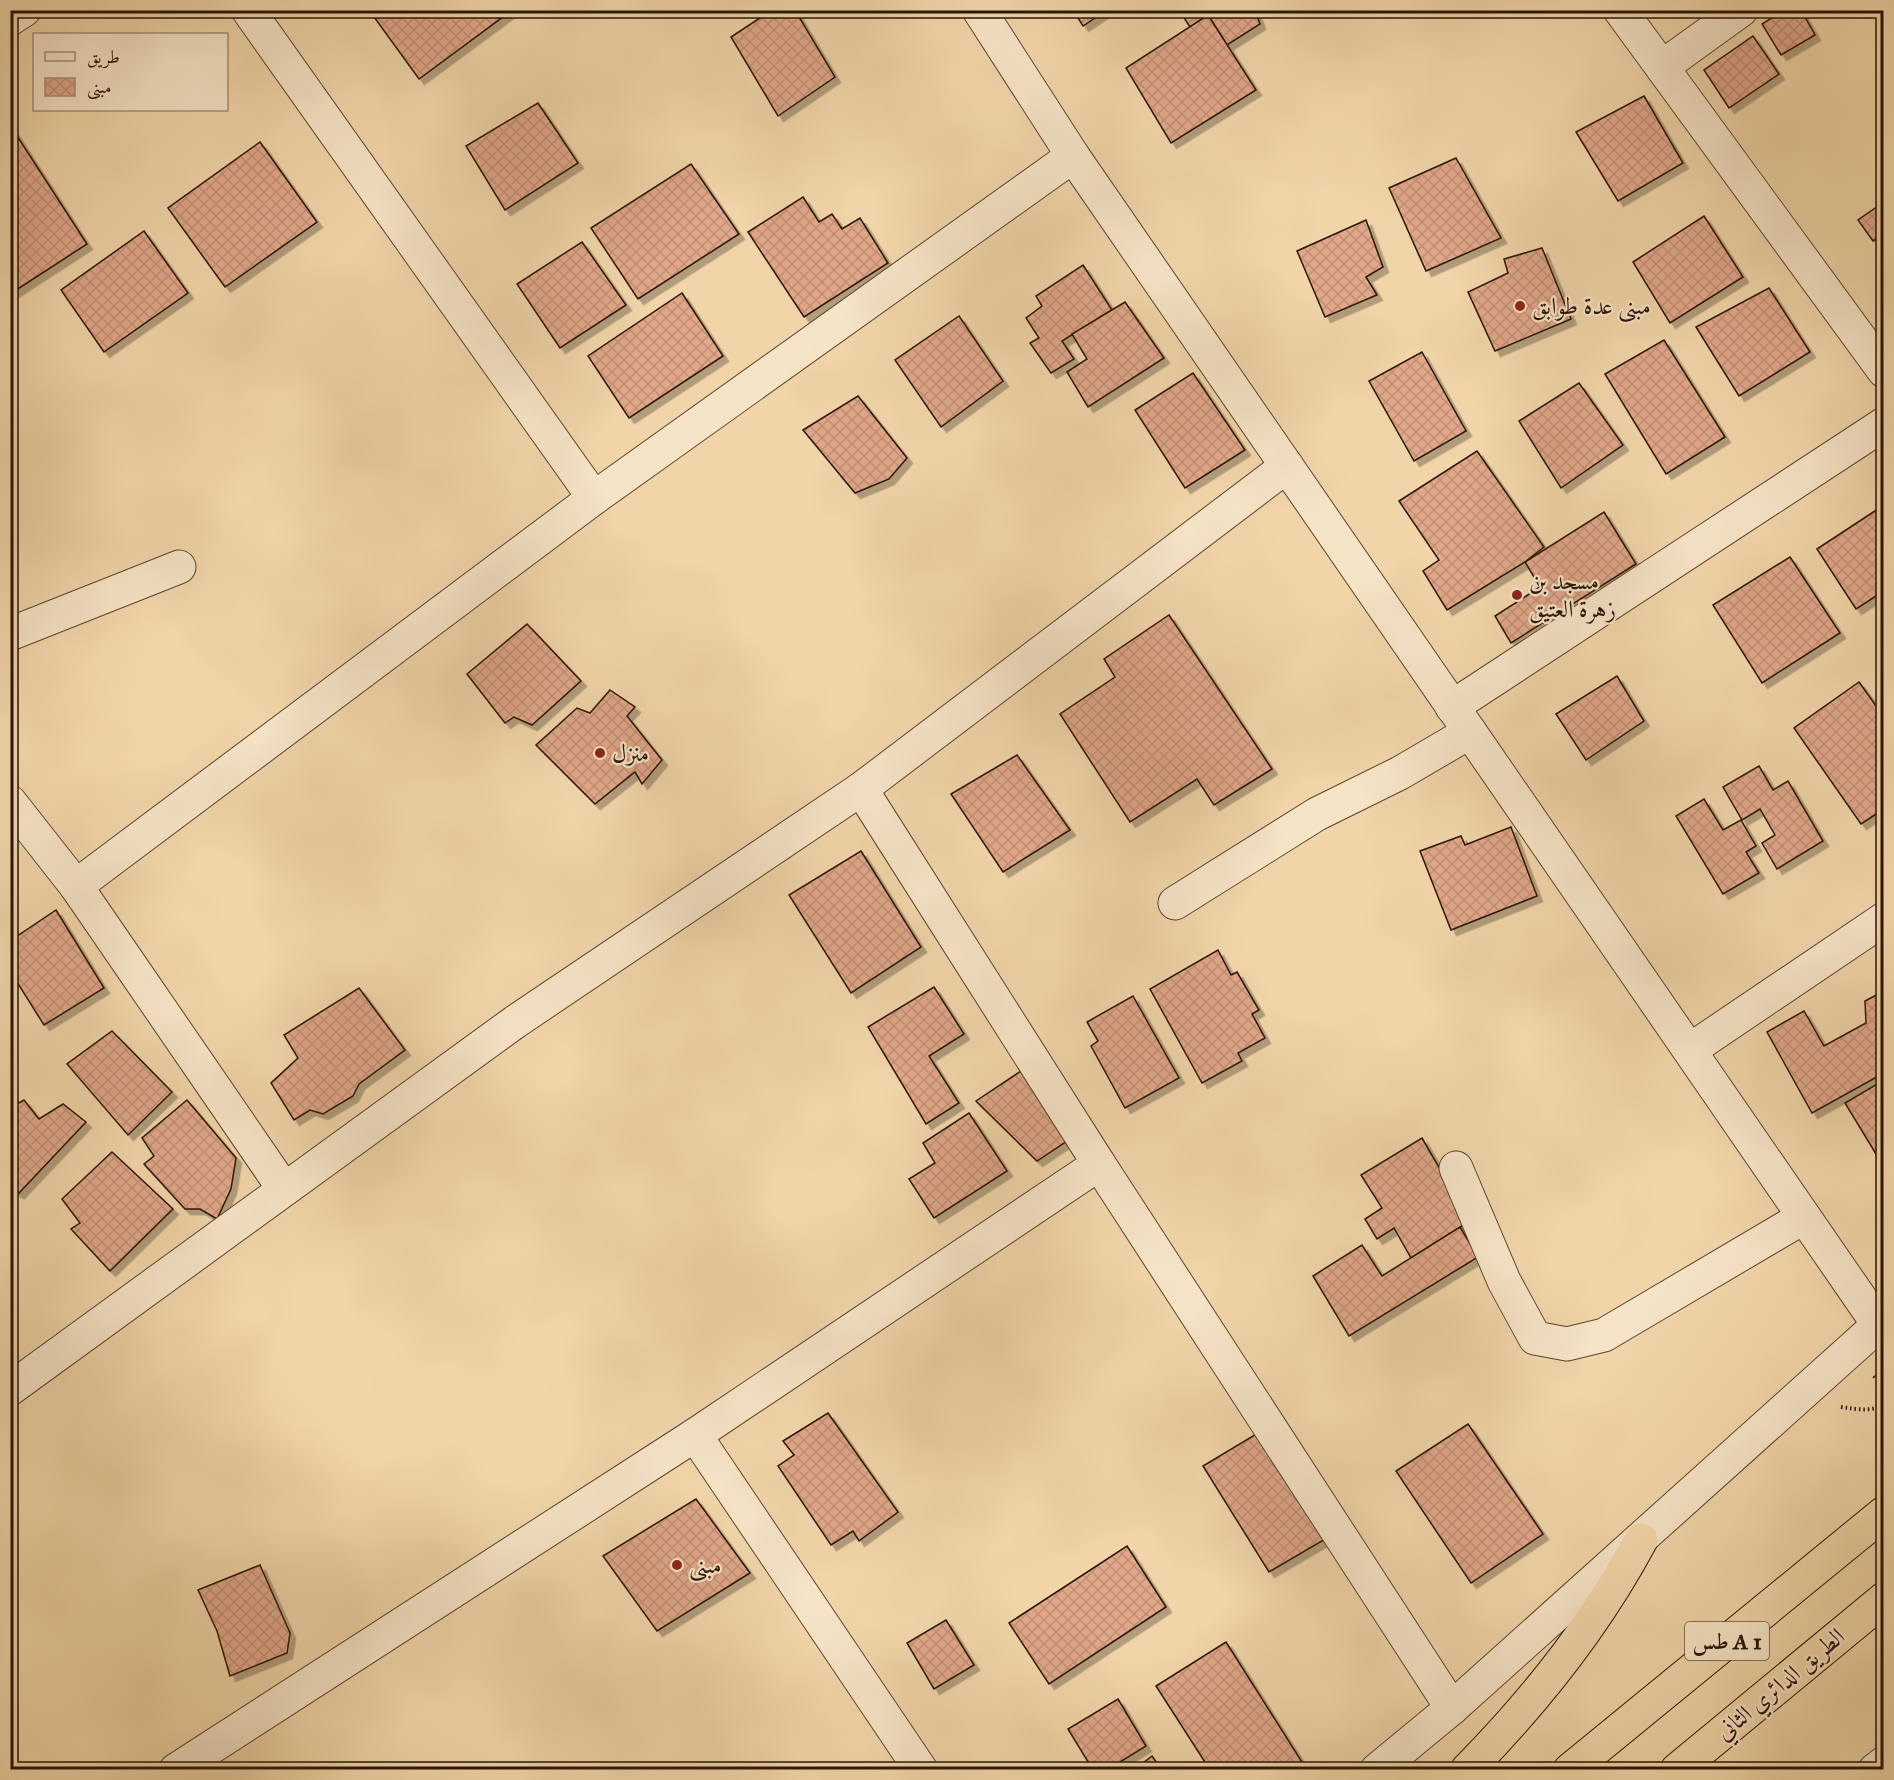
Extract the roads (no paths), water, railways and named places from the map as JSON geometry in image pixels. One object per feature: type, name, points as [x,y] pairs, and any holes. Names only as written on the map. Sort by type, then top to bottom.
[{"type":"highway","name":"طس A 1","points":[[1570,1770],[1884,1513]]},
{"type":"highway","points":[[1467,1770],[1501,1736],[1563,1663],[1618,1583],[1641,1539]]},
{"type":"highway","name":"الطريق الدائري الثاني","points":[[1677,1770],[1884,1599]]},
{"type":"street","points":[[10,19],[24,10]]},
{"type":"street","points":[[248,10],[594,498]]},
{"type":"street","points":[[979,10],[1073,156],[1804,1217],[1881,1322],[1452,1708],[1377,1770]]},
{"type":"street","points":[[1620,10],[1884,371]]},
{"type":"street","points":[[1662,67],[1741,10]]},
{"type":"street","points":[[76,886],[594,498],[1073,156]]},
{"type":"street","points":[[1175,903],[1317,814],[1400,773],[1461,719],[1884,424]]},
{"type":"street","points":[[10,1389],[515,1022],[861,789],[1287,466]]},
{"type":"street","points":[[10,634],[179,567]]},
{"type":"street","points":[[861,789],[1099,1164],[1452,1708]]},
{"type":"street","points":[[10,802],[76,886],[284,1189]]},
{"type":"street","points":[[1690,1050],[1884,919]]},
{"type":"street","points":[[176,1770],[695,1435],[1099,1164]]},
{"type":"street","points":[[1456,1167],[1504,1281],[1535,1338],[1567,1344],[1604,1335],[1804,1217]]},
{"type":"street","points":[[695,1435],[921,1770]]},
{"type":"street","points":[[1875,1770],[1884,1763]]},
{"type":"place","name":"مبنى عدة طوابق","points":[[1520,306]]},
{"type":"place","name":"مسجد بن زهرة العتيق","points":[[1517,595]]},
{"type":"place","name":"منزل","points":[[600,753]]},
{"type":"place","name":"مبنى","points":[[677,1565]]}]
